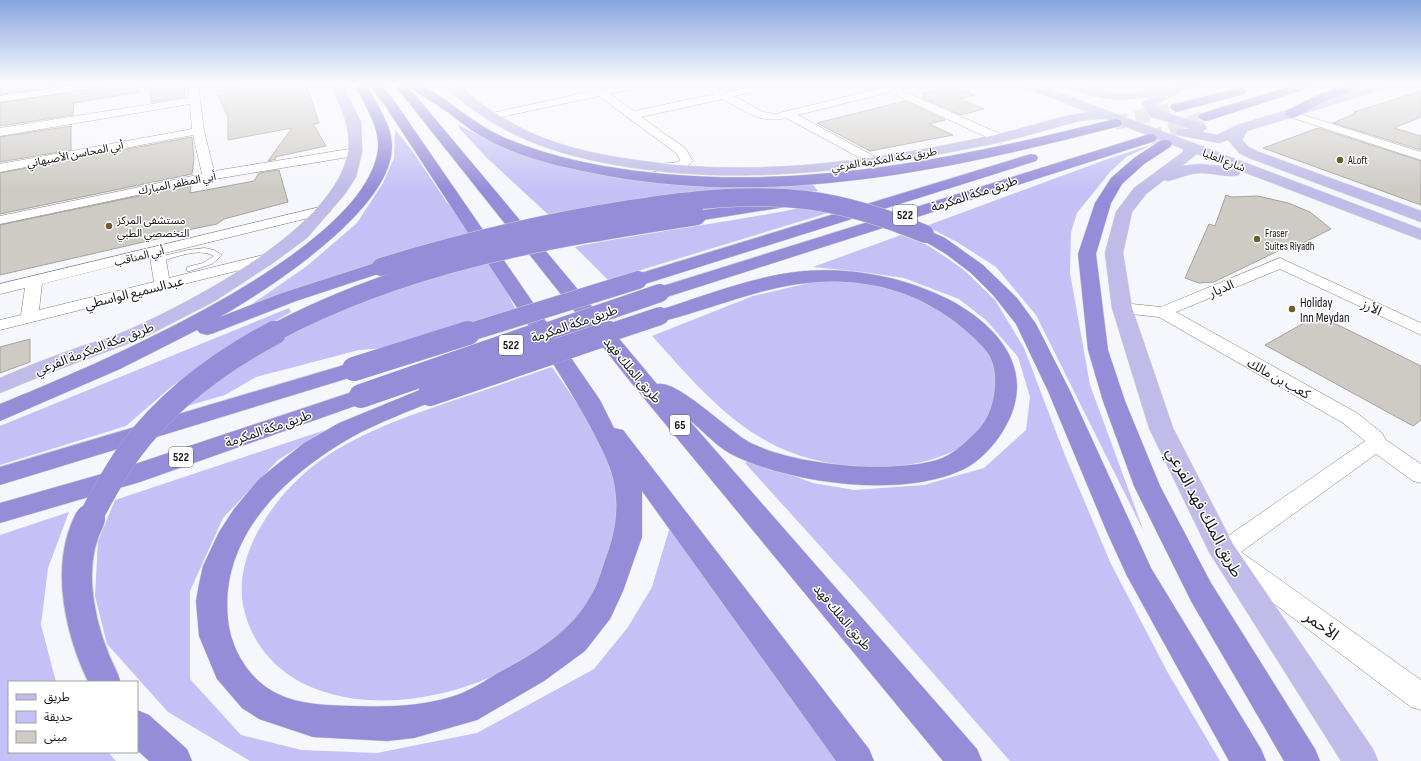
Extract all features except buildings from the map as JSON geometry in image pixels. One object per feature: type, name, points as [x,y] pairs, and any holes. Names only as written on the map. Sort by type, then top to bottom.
[{"type":"highway","points":[[105,369],[200,321],[266,282],[312,248],[359,203],[377,172],[385,146],[382,129],[378,120]]},
{"type":"highway","points":[[401,120],[584,394],[858,761]]},
{"type":"highway","name":"طريق الملك فهد","points":[[429,120],[637,375],[965,761]]},
{"type":"highway","points":[[465,120],[474,126],[510,144],[550,158],[590,168],[658,178],[732,183],[771,183],[880,174],[1025,147]]},
{"type":"highway","points":[[104,681],[98,671],[84,627],[81,612],[77,582],[82,536],[104,492],[128,452],[154,421],[212,371],[240,352],[301,319],[369,289],[404,276],[566,237],[771,206],[870,186],[1118,123]]},
{"type":"highway","name":"طريق مكة المكرمة","points":[[0,476],[354,369],[638,280],[1118,123]]},
{"type":"highway","points":[[1166,138],[1116,182],[1103,203],[1087,254],[1098,350],[1114,401],[1147,486],[1201,592],[1303,761]]},
{"type":"highway","name":"طريق مكة المكرمة","points":[[0,513],[131,475],[660,293],[1031,175],[1166,138]]},
{"type":"highway","points":[[660,316],[724,291],[885,234],[1031,175]]},
{"type":"highway","points":[[0,413],[105,369],[289,297],[381,267],[455,246],[558,222],[666,203],[717,197],[754,196],[807,200],[870,213],[890,219],[925,234],[950,248],[992,282],[1020,316],[1034,339],[1082,442],[1102,494],[1141,577],[1230,732],[1249,761]]},
{"type":"highway","points":[[131,475],[430,394],[660,316],[764,285],[803,277],[858,278],[908,290],[955,311],[979,330],[1003,359],[1007,382],[1003,406],[994,428],[987,438],[962,458],[946,466],[905,474],[883,476],[832,474],[768,460],[741,449],[709,423],[637,375]]},
{"type":"highway","points":[[430,394],[347,429],[297,460],[268,486],[255,501],[230,538],[217,566],[213,584],[211,607],[214,636],[228,669],[254,696],[271,708],[313,721],[387,724],[414,722],[466,709],[533,671],[574,641],[599,610],[608,591],[628,537],[629,492],[626,479],[614,449],[584,394]]},
{"type":"highway","points":[[138,728],[175,761]]},
{"type":"main road","points":[[324,210],[348,176],[355,152],[353,120]]},
{"type":"main road","points":[[499,120],[542,143],[614,161],[653,168]]},
{"type":"main road","points":[[1031,130],[1055,120]]},
{"type":"main road","name":"طريق مكة المكرمة الفرعي","points":[[653,168],[749,173],[792,171],[875,162],[1002,139],[1068,120]]},
{"type":"main road","name":"طريق مكة المكرمة الفرعي","points":[[1106,120],[1118,123]]},
{"type":"main road","name":"شارع العليا","points":[[1110,120],[1190,147],[1421,236]]},
{"type":"main road","name":"شارع العليا","points":[[1139,120],[1166,138],[1421,223]]},
{"type":"main road","points":[[1170,120],[1195,127],[1216,130],[1265,120]]},
{"type":"main road","points":[[1166,138],[1219,139],[1242,128],[1272,120]]},
{"type":"main road","points":[[1242,128],[1235,140],[1244,150],[1254,155],[1421,217]]},
{"type":"main road","points":[[1122,308],[1114,253],[1124,212],[1140,191],[1190,154],[1190,147]]},
{"type":"main road","points":[[1140,191],[1180,170],[1217,169],[1238,173],[1421,243]]},
{"type":"main road","name":"طريق مكة المكرمة الفرعي","points":[[0,386],[41,368],[134,335],[208,297],[267,259],[301,234],[324,210]]},
{"type":"main road","name":"طريق الملك فهد الفرعي","points":[[1122,308],[1161,428],[1223,552],[1361,761]]},
{"type":"street","points":[[0,132],[76,120]]},
{"type":"street","points":[[197,120],[198,131],[209,176]]},
{"type":"street","points":[[639,120],[681,151],[687,162],[681,165],[653,168]]},
{"type":"street","points":[[798,120],[875,162]]},
{"type":"street","points":[[959,120],[1002,139]]},
{"type":"street","points":[[1308,120],[1421,156]]},
{"type":"street","name":"أبي المحاسن الأصبهاني","points":[[0,168],[198,131]]},
{"type":"street","name":"أبي المظفر المبارك","points":[[0,220],[209,176],[355,152]]},
{"type":"street","name":"أبي المناقب","points":[[0,289],[158,256],[324,210]]},
{"type":"street","points":[[158,256],[162,284]]},
{"type":"street","name":"عبدالسميع الواسطي","points":[[0,325],[267,259]]},
{"type":"street","name":"الديار","points":[[1163,312],[1280,264]]},
{"type":"street","name":"الأرز","points":[[1280,264],[1421,330]]},
{"type":"street","points":[[29,318],[34,281]]},
{"type":"street","name":"كعب بن مالك","points":[[1122,308],[1163,312],[1350,418],[1375,438],[1376,444],[1421,475]]},
{"type":"street","points":[[1223,552],[1376,444]]},
{"type":"street","name":"الأحمر","points":[[1223,552],[1421,697]]},
{"type":"lane","points":[[158,256],[200,251],[212,251],[218,255],[215,259],[205,265],[190,269]]},
{"type":"green space","points":[[458,125],[508,150],[538,159],[653,181],[711,187],[813,185],[818,191],[796,195],[553,219],[488,159]]},
{"type":"green space","points":[[395,129],[413,152],[446,201],[475,236],[239,313],[307,266],[357,223],[383,183],[394,158]]},
{"type":"green space","points":[[1156,143],[1126,157],[1110,172],[1077,213],[1071,232],[1070,273],[1090,385],[1144,532],[1036,315],[996,267],[957,242],[926,226],[1105,160]]},
{"type":"green space","points":[[800,208],[828,213],[608,280],[575,247],[744,218]]},
{"type":"green space","points":[[901,235],[927,245],[947,258],[965,271],[995,300],[1024,348],[1064,453],[1111,564],[1168,673],[1220,761],[1010,761],[868,599],[745,463],[750,460],[813,483],[854,490],[924,485],[984,468],[1026,430],[1030,397],[1018,357],[986,320],[959,299],[904,278],[813,267]]},
{"type":"green space","points":[[490,260],[517,312],[401,347],[359,350],[256,377],[225,395],[180,408],[288,332],[377,294]]},
{"type":"green space","points":[[813,282],[852,282],[892,289],[947,311],[996,359],[1001,402],[973,439],[946,454],[920,463],[892,467],[863,467],[834,464],[807,458],[781,448],[758,436],[729,415],[702,390],[652,336],[753,296]]},
{"type":"green space","points":[[289,308],[291,312],[218,354],[171,387],[126,426],[0,465],[0,426]]},
{"type":"green space","points":[[552,367],[613,455],[622,498],[624,524],[622,530],[603,571],[594,595],[584,610],[560,635],[530,657],[497,674],[460,688],[423,697],[386,700],[350,698],[316,689],[302,683],[278,667],[268,657],[252,633],[243,605],[242,584],[245,564],[252,544],[261,526],[278,501],[298,480],[319,462],[366,434],[418,413]]},
{"type":"green space","points":[[325,430],[278,460],[223,518],[190,591],[190,679],[241,735],[302,750],[377,753],[477,733],[594,669],[628,627],[652,587],[672,520],[851,761],[250,761],[168,712],[107,644],[95,596],[98,541],[115,500]]},
{"type":"green space","points":[[69,512],[48,568],[41,625],[56,681],[8,681],[8,753],[109,753],[116,761],[0,761],[0,535]]},
{"type":"tunnel","points":[[1115,123],[1129,120]]},
{"type":"tunnel","points":[[1150,138],[1198,120]]},
{"type":"place","name":"ALoft","points":[[1340,160]]},
{"type":"place","name":"مستشفى المركز التخصصي الطبي","points":[[109,226]]},
{"type":"place","name":"Fraser Suites Riyadh","points":[[1257,239]]},
{"type":"place","name":"Holiday Inn Meydan","points":[[1292,309]]}]
